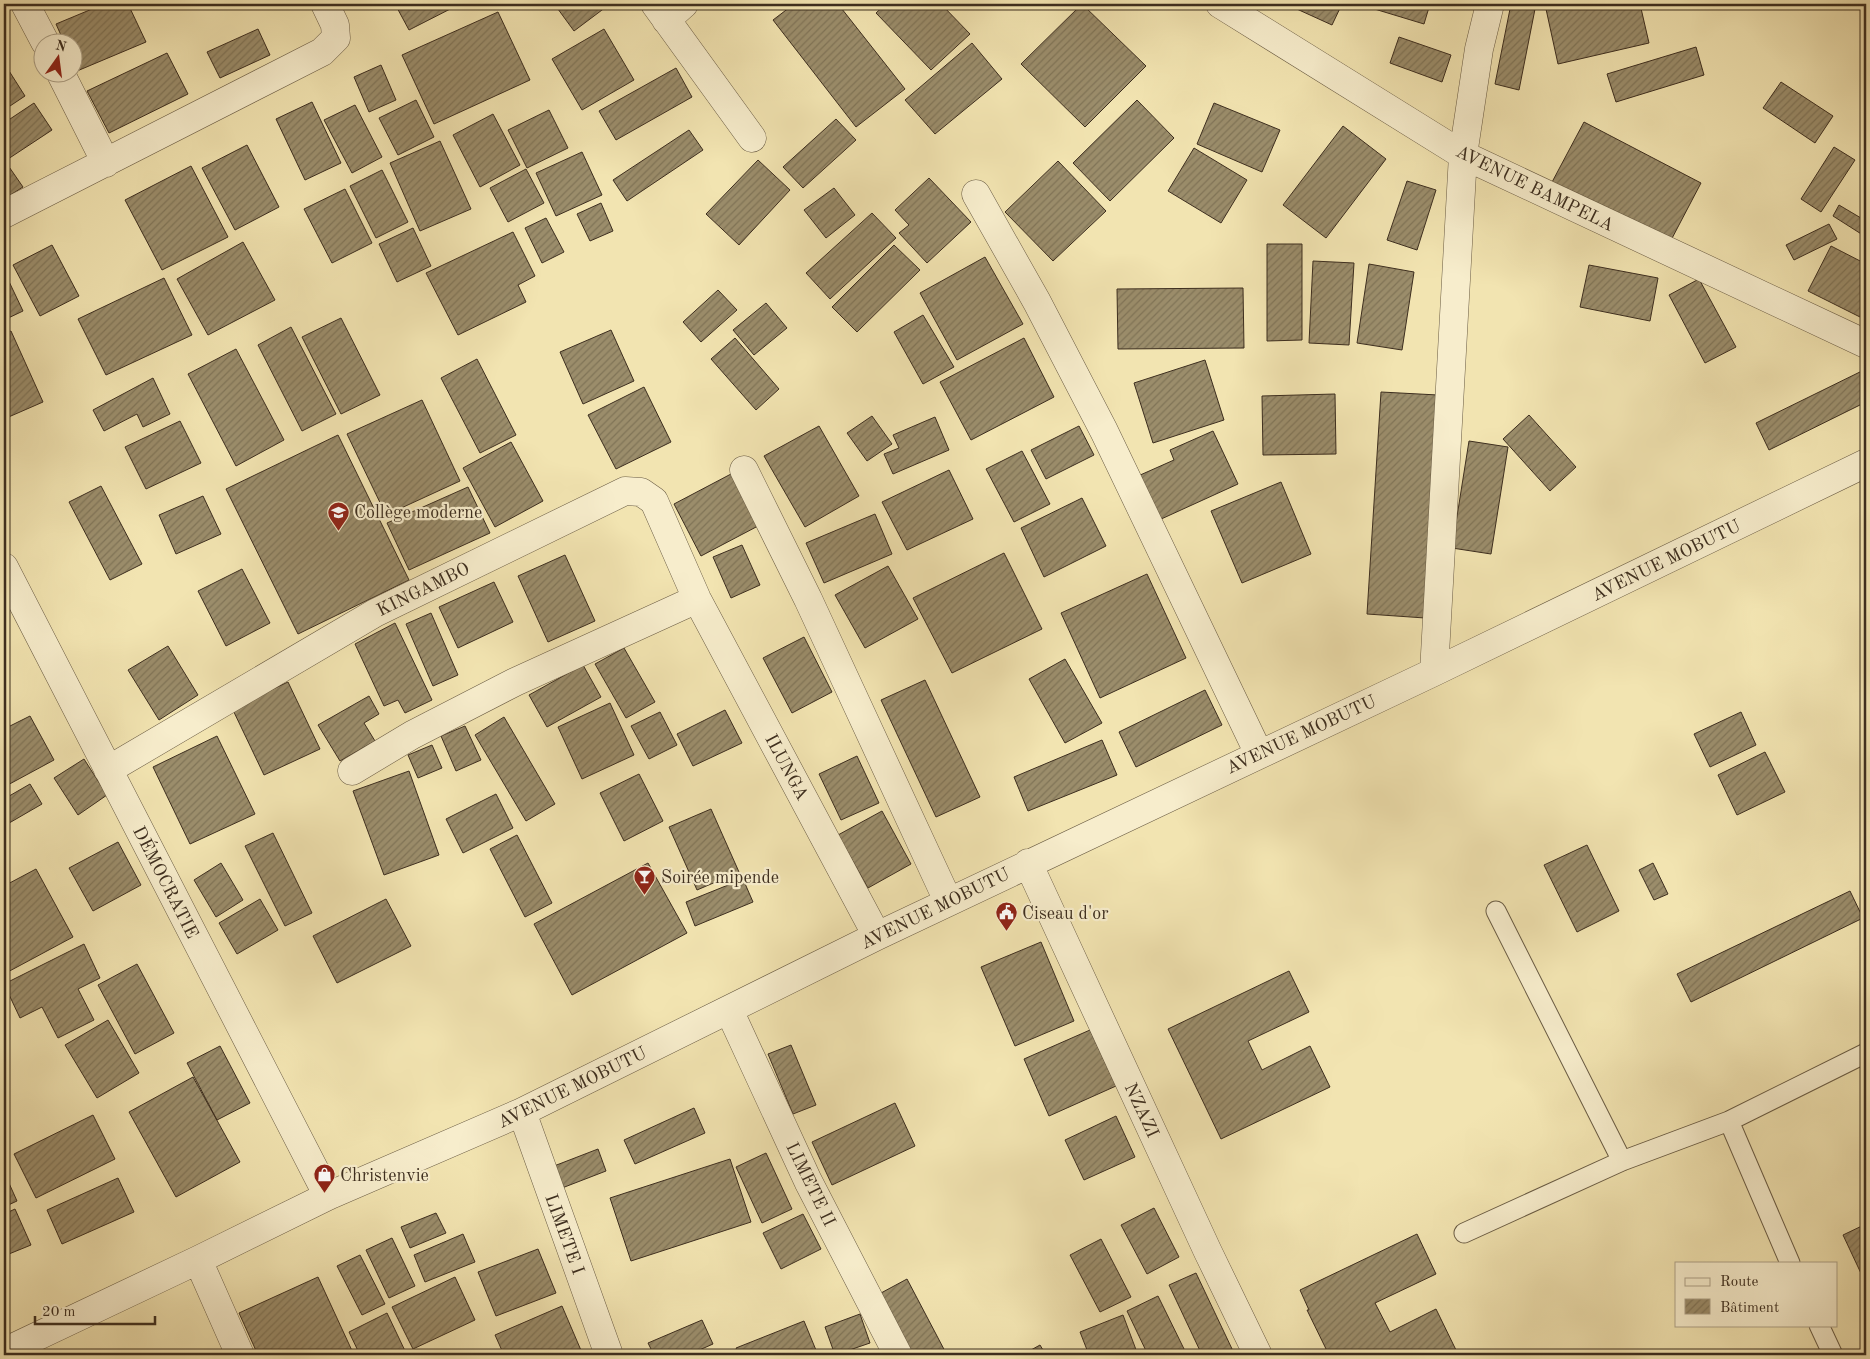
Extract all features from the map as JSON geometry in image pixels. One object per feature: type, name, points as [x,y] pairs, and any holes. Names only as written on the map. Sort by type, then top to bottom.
[{"type":"street","points":[[25,4],[40,32]]},
{"type":"street","points":[[4,214],[322,52],[336,38],[335,25],[325,4]]},
{"type":"street","name":"AVENUE BAMPELA","points":[[1220,4],[1463,155],[1866,344]]},
{"type":"street","points":[[1434,672],[1463,155],[1479,49],[1490,4]]},
{"type":"street","points":[[668,9],[752,138]]},
{"type":"street","points":[[65,82],[106,163]]},
{"type":"street","points":[[976,194],[1038,302],[1104,431],[1259,754]]},
{"type":"street","name":"AVENUE MOBUTU","points":[[4,1352],[328,1196],[522,1112],[948,901],[1434,672],[1866,463]]},
{"type":"street","points":[[744,470],[808,600],[948,901]]},
{"type":"street","name":"KINGAMBO","points":[[108,770],[375,613],[625,490],[641,492],[654,501],[697,599]]},
{"type":"street","name":"DÉMOCRATIE","points":[[4,567],[328,1196]]},
{"type":"street","points":[[352,771],[412,735],[515,682],[697,599]]},
{"type":"street","name":"ILUNGA","points":[[697,599],[877,936]]},
{"type":"street","name":"NZAZI","points":[[1028,863],[1208,1252],[1258,1355]]},
{"type":"street","name":"LIMETE II","points":[[729,1010],[808,1181],[898,1355]]},
{"type":"street","name":"LIMETE I","points":[[522,1112],[609,1355]]},
{"type":"street","points":[[198,1260],[240,1355]]},
{"type":"lane","points":[[1496,911],[1622,1161]]},
{"type":"lane","points":[[1464,1232],[1622,1161],[1729,1122],[1866,1052]]},
{"type":"lane","points":[[1729,1122],[1790,1262]]},
{"type":"lane","points":[[1819,1326],[1833,1355]]},
{"type":"building","points":[[104,4],[128,4],[146,42],[82,69],[82,32],[60,32],[56,24]]},
{"type":"building","points":[[395,4],[460,4],[409,30]]},
{"type":"building","points":[[556,4],[610,4],[574,31]]},
{"type":"building","points":[[794,4],[838,4],[905,89],[856,127],[773,20]]},
{"type":"building","points":[[886,4],[941,4],[970,34],[931,70],[876,13]]},
{"type":"building","points":[[1082,4],[1146,66],[1085,127],[1021,64]]},
{"type":"building","points":[[1289,4],[1342,4],[1332,25]]},
{"type":"building","points":[[1358,4],[1430,4],[1424,24]]},
{"type":"building","points":[[1511,4],[1536,4],[1519,90],[1495,84]]},
{"type":"building","points":[[1567,4],[1640,4],[1649,43],[1558,64],[1546,9]]},
{"type":"building","points":[[498,12],[530,80],[434,124],[402,55]]},
{"type":"building","points":[[258,29],[270,55],[220,78],[207,52]]},
{"type":"building","points":[[604,29],[634,80],[582,110],[552,59]]},
{"type":"building","points":[[1399,37],[1451,55],[1442,82],[1390,63]]},
{"type":"building","points":[[972,43],[1002,79],[935,134],[905,100]]},
{"type":"building","points":[[1696,47],[1704,75],[1616,102],[1607,74]]},
{"type":"building","points":[[167,53],[188,94],[109,133],[87,91]]},
{"type":"building","points":[[4,63],[25,96],[4,110]]},
{"type":"building","points":[[381,65],[396,100],[369,112],[354,77]]},
{"type":"building","points":[[676,68],[692,97],[616,140],[599,111]]},
{"type":"building","points":[[1781,82],[1833,116],[1815,143],[1763,108]]},
{"type":"building","points":[[416,100],[434,137],[398,155],[379,118]]},
{"type":"building","points":[[1137,100],[1174,138],[1110,201],[1073,163]]},
{"type":"building","points":[[312,102],[341,163],[305,180],[276,119]]},
{"type":"building","points":[[34,103],[52,130],[5,161],[23,187],[4,199],[4,123]]},
{"type":"building","points":[[1214,103],[1280,130],[1262,172],[1197,144]]},
{"type":"building","points":[[355,105],[382,157],[352,173],[324,120]]},
{"type":"building","points":[[549,110],[568,148],[527,168],[508,130]]},
{"type":"building","points":[[493,114],[520,165],[480,187],[453,135]]},
{"type":"building","points":[[836,119],[856,140],[803,188],[783,167]]},
{"type":"building","points":[[1584,122],[1701,183],[1669,244],[1551,184]]},
{"type":"building","points":[[1343,126],[1386,159],[1326,238],[1283,205]]},
{"type":"building","points":[[689,130],[703,150],[627,201],[613,180]]},
{"type":"building","points":[[440,141],[471,209],[420,231],[390,163]]},
{"type":"building","points":[[247,145],[279,207],[235,230],[202,168]]},
{"type":"building","points":[[1834,147],[1855,160],[1821,212],[1801,199]]},
{"type":"building","points":[[1194,148],[1247,180],[1221,223],[1168,191]]},
{"type":"building","points":[[582,152],[602,195],[556,216],[536,173]]},
{"type":"building","points":[[758,160],[790,190],[739,245],[706,214]]},
{"type":"building","points":[[1058,161],[1106,211],[1053,261],[1005,212]]},
{"type":"building","points":[[191,166],[228,237],[162,270],[125,200]]},
{"type":"building","points":[[526,169],[544,203],[508,222],[490,188]]},
{"type":"building","points":[[382,170],[408,222],[376,238],[350,186]]},
{"type":"building","points":[[929,178],[971,222],[927,263],[899,233],[909,225],[895,210]]},
{"type":"building","points":[[1407,181],[1436,190],[1417,250],[1387,240]]},
{"type":"building","points":[[834,188],[855,215],[826,238],[804,210]]},
{"type":"building","points":[[345,189],[372,243],[332,263],[304,209]]},
{"type":"building","points":[[601,203],[613,231],[590,241],[577,214]]},
{"type":"building","points":[[1839,205],[1866,221],[1866,237],[1833,216]]},
{"type":"building","points":[[872,213],[896,238],[830,299],[806,273]]},
{"type":"building","points":[[546,218],[564,252],[542,263],[525,228]]},
{"type":"building","points":[[1829,224],[1837,239],[1794,260],[1786,245]]},
{"type":"building","points":[[413,228],[431,266],[397,282],[379,244]]},
{"type":"building","points":[[513,232],[535,276],[518,285],[526,302],[458,335],[426,273]]},
{"type":"building","points":[[243,242],[275,300],[208,335],[177,279]]},
{"type":"building","points":[[1267,244],[1302,244],[1302,340],[1267,341]]},
{"type":"building","points":[[52,245],[79,296],[40,316],[13,265]]},
{"type":"building","points":[[894,245],[920,270],[857,332],[832,307]]},
{"type":"building","points":[[1831,246],[1866,264],[1866,320],[1808,291]]},
{"type":"building","points":[[985,257],[1023,324],[957,360],[920,293]]},
{"type":"building","points":[[1313,261],[1354,263],[1349,345],[1309,343]]},
{"type":"building","points":[[1369,264],[1414,272],[1402,350],[1357,343]]},
{"type":"building","points":[[1589,265],[1658,278],[1650,321],[1580,307]]},
{"type":"building","points":[[4,271],[23,311],[4,320]]},
{"type":"building","points":[[164,278],[192,335],[106,375],[78,319]]},
{"type":"building","points":[[1699,279],[1736,347],[1705,363],[1669,295]]},
{"type":"building","points":[[1243,288],[1244,348],[1118,349],[1117,289]]},
{"type":"building","points":[[718,290],[737,310],[701,342],[683,322]]},
{"type":"building","points":[[766,303],[787,328],[754,355],[733,330]]},
{"type":"building","points":[[923,315],[954,367],[923,384],[894,332]]},
{"type":"building","points":[[341,318],[380,395],[341,414],[302,337]]},
{"type":"building","points":[[291,327],[336,414],[302,431],[258,345]]},
{"type":"building","points":[[611,330],[634,381],[583,404],[560,352]]},
{"type":"building","points":[[11,331],[43,402],[4,419],[4,334]]},
{"type":"building","points":[[735,338],[779,389],[756,410],[711,359]]},
{"type":"building","points":[[1024,338],[1054,397],[971,440],[940,382]]},
{"type":"building","points":[[236,349],[284,440],[236,466],[188,374]]},
{"type":"building","points":[[477,359],[516,435],[480,453],[441,378]]},
{"type":"building","points":[[1205,360],[1224,420],[1153,443],[1134,383]]},
{"type":"building","points":[[1866,369],[1866,402],[1769,450],[1756,423]]},
{"type":"building","points":[[153,378],[170,414],[143,427],[137,414],[104,431],[93,410]]},
{"type":"building","points":[[644,387],[671,442],[616,469],[588,415]]},
{"type":"building","points":[[1381,392],[1438,395],[1425,618],[1367,614]]},
{"type":"building","points":[[1335,394],[1336,454],[1263,455],[1262,396]]},
{"type":"building","points":[[422,400],[460,481],[386,515],[347,434]]},
{"type":"building","points":[[1529,415],[1576,467],[1550,491],[1503,439]]},
{"type":"building","points":[[872,416],[892,444],[867,461],[847,433]]},
{"type":"building","points":[[935,417],[949,450],[893,474],[884,454],[899,448],[893,435]]},
{"type":"building","points":[[180,421],[201,463],[146,489],[125,447]]},
{"type":"building","points":[[819,426],[859,496],[805,527],[764,456]]},
{"type":"building","points":[[1079,426],[1094,455],[1046,479],[1031,450]]},
{"type":"building","points":[[1213,431],[1238,484],[1159,520],[1138,476],[1174,460],[1170,450]]},
{"type":"building","points":[[338,435],[409,580],[298,634],[226,489]]},
{"type":"building","points":[[1469,441],[1508,447],[1491,554],[1452,548]]},
{"type":"building","points":[[511,442],[543,501],[495,527],[463,468]]},
{"type":"building","points":[[1022,451],[1050,504],[1014,522],[986,469]]},
{"type":"building","points":[[949,470],[973,519],[907,550],[882,502]]},
{"type":"building","points":[[731,474],[758,526],[701,556],[674,504]]},
{"type":"building","points":[[1281,482],[1311,554],[1242,583],[1211,511]]},
{"type":"building","points":[[101,486],[142,564],[110,580],[69,502]]},
{"type":"building","points":[[468,487],[490,533],[409,570],[387,523]]},
{"type":"building","points":[[203,496],[221,534],[176,554],[159,515]]},
{"type":"building","points":[[1082,498],[1106,546],[1044,577],[1021,528]]},
{"type":"building","points":[[875,514],[892,554],[824,583],[806,543]]},
{"type":"building","points":[[742,545],[760,585],[731,598],[713,557]]},
{"type":"building","points":[[1004,553],[1042,629],[952,673],[913,598]]},
{"type":"building","points":[[565,555],[595,621],[548,642],[518,576]]},
{"type":"building","points":[[888,566],[918,619],[865,648],[835,595]]},
{"type":"building","points":[[242,569],[270,623],[226,646],[198,591]]},
{"type":"building","points":[[1147,574],[1186,658],[1100,698],[1061,613]]},
{"type":"building","points":[[494,582],[513,622],[458,648],[439,607]]},
{"type":"building","points":[[431,613],[458,675],[433,686],[406,624]]},
{"type":"building","points":[[395,623],[432,700],[405,713],[398,700],[384,706],[355,644]]},
{"type":"building","points":[[804,637],[832,692],[792,713],[763,658]]},
{"type":"building","points":[[168,646],[198,695],[159,720],[128,670]]},
{"type":"building","points":[[624,648],[655,702],[626,718],[595,664]]},
{"type":"building","points":[[1065,659],[1102,723],[1065,743],[1029,679]]},
{"type":"building","points":[[583,665],[601,697],[547,727],[529,695]]},
{"type":"building","points":[[925,680],[980,797],[936,817],[881,700]]},
{"type":"building","points":[[288,682],[320,749],[264,775],[232,708]]},
{"type":"building","points":[[1205,690],[1222,725],[1136,767],[1119,732]]},
{"type":"building","points":[[369,696],[379,714],[364,723],[375,741],[340,761],[318,725]]},
{"type":"building","points":[[610,703],[634,755],[582,779],[558,727]]},
{"type":"building","points":[[725,710],[742,743],[693,766],[677,734]]},
{"type":"building","points":[[660,712],[677,745],[649,759],[631,726]]},
{"type":"building","points":[[1741,712],[1756,745],[1710,767],[1694,734]]},
{"type":"building","points":[[30,716],[54,760],[4,787],[4,729]]},
{"type":"building","points":[[504,717],[555,804],[526,821],[475,735]]},
{"type":"building","points":[[465,726],[481,760],[456,771],[441,736]]},
{"type":"building","points":[[217,736],[255,814],[190,844],[153,767]]},
{"type":"building","points":[[1102,740],[1117,775],[1028,811],[1014,777]]},
{"type":"building","points":[[432,745],[442,768],[418,778],[408,755]]},
{"type":"building","points":[[1765,752],[1785,792],[1737,815],[1718,775]]},
{"type":"building","points":[[857,756],[879,803],[841,820],[819,774]]},
{"type":"building","points":[[84,759],[107,795],[78,815],[54,778]]},
{"type":"building","points":[[409,771],[439,855],[384,875],[353,791]]},
{"type":"building","points":[[639,774],[663,821],[624,841],[600,793]]},
{"type":"building","points":[[30,784],[42,804],[4,826],[4,799]]},
{"type":"building","points":[[496,794],[513,828],[463,853],[446,819]]},
{"type":"building","points":[[711,809],[739,872],[697,890],[669,827]]},
{"type":"building","points":[[882,811],[911,864],[868,888],[838,835]]},
{"type":"building","points":[[273,833],[312,913],[285,926],[245,846]]},
{"type":"building","points":[[517,835],[552,903],[525,917],[490,849]]},
{"type":"building","points":[[118,842],[141,885],[93,911],[69,868]]},
{"type":"building","points":[[1587,845],[1619,911],[1577,932],[1544,865]]},
{"type":"building","points":[[221,863],[243,900],[216,917],[194,880]]},
{"type":"building","points":[[648,863],[687,933],[572,995],[534,924]]},
{"type":"building","points":[[1653,863],[1668,894],[1654,900],[1639,870]]},
{"type":"building","points":[[36,869],[73,937],[4,974],[4,886]]},
{"type":"building","points":[[743,879],[753,902],[695,926],[686,902]]},
{"type":"building","points":[[1850,891],[1863,918],[1691,1002],[1677,974]]},
{"type":"building","points":[[260,899],[278,930],[237,954],[219,923]]},
{"type":"building","points":[[386,899],[411,946],[337,983],[313,936]]},
{"type":"building","points":[[1041,942],[1074,1021],[1015,1046],[981,967]]},
{"type":"building","points":[[84,944],[100,978],[78,989],[94,1020],[58,1038],[42,1007],[20,1018],[4,984]]},
{"type":"building","points":[[137,964],[174,1033],[135,1054],[98,985]]},
{"type":"building","points":[[1289,971],[1309,1012],[1248,1041],[1262,1070],[1310,1046],[1330,1087],[1221,1139],[1168,1029]]},
{"type":"building","points":[[108,1020],[139,1073],[97,1098],[65,1045]]},
{"type":"building","points":[[1090,1030],[1116,1086],[1049,1116],[1024,1059]]},
{"type":"building","points":[[791,1045],[816,1105],[793,1114],[768,1054]]},
{"type":"building","points":[[220,1046],[250,1103],[217,1120],[187,1063]]},
{"type":"building","points":[[193,1077],[240,1162],[176,1197],[129,1112]]},
{"type":"building","points":[[895,1103],[915,1146],[832,1185],[812,1142]]},
{"type":"building","points":[[694,1108],[705,1133],[635,1164],[624,1140]]},
{"type":"building","points":[[93,1115],[115,1159],[36,1198],[14,1154]]},
{"type":"building","points":[[1116,1116],[1135,1157],[1084,1180],[1065,1140]]},
{"type":"building","points":[[598,1149],[606,1171],[562,1188],[554,1166]]},
{"type":"building","points":[[766,1153],[792,1209],[762,1223],[736,1167]]},
{"type":"building","points":[[730,1159],[751,1222],[631,1261],[610,1198]]},
{"type":"building","points":[[4,1172],[17,1201],[4,1207]]},
{"type":"building","points":[[118,1178],[134,1212],[62,1244],[47,1210]]},
{"type":"building","points":[[1154,1208],[1179,1257],[1147,1274],[1121,1225]]},
{"type":"building","points":[[15,1209],[31,1245],[4,1256],[4,1214]]},
{"type":"building","points":[[436,1213],[446,1233],[410,1248],[401,1227]]},
{"type":"building","points":[[803,1214],[821,1249],[781,1269],[763,1233]]},
{"type":"building","points":[[1866,1224],[1866,1284],[1843,1235]]},
{"type":"building","points":[[463,1234],[475,1262],[425,1282],[414,1255]]},
{"type":"building","points":[[1417,1234],[1436,1274],[1375,1303],[1390,1332],[1436,1309],[1456,1350],[1445,1355],[1329,1355],[1307,1310],[1309,1310],[1300,1290]]},
{"type":"building","points":[[392,1238],[415,1286],[389,1298],[366,1250]]},
{"type":"building","points":[[1101,1239],[1131,1297],[1100,1312],[1070,1255]]},
{"type":"building","points":[[538,1249],[556,1293],[496,1316],[478,1272]]},
{"type":"building","points":[[360,1255],[385,1304],[362,1315],[337,1266]]},
{"type":"building","points":[[1196,1273],[1233,1351],[1225,1355],[1202,1355],[1169,1285]]},
{"type":"building","points":[[318,1277],[354,1355],[258,1355],[239,1313]]},
{"type":"building","points":[[455,1277],[475,1320],[413,1349],[392,1307]]},
{"type":"building","points":[[907,1279],[947,1355],[913,1355],[881,1293]]},
{"type":"building","points":[[1158,1296],[1187,1355],[1148,1355],[1127,1311]]},
{"type":"building","points":[[562,1306],[583,1355],[504,1355],[495,1335]]},
{"type":"building","points":[[387,1313],[407,1355],[360,1355],[349,1332]]},
{"type":"building","points":[[860,1314],[870,1343],[835,1355],[825,1327]]},
{"type":"building","points":[[1123,1315],[1138,1355],[1089,1355],[1080,1332]]},
{"type":"building","points":[[702,1320],[713,1344],[688,1355],[654,1355],[648,1343]]},
{"type":"building","points":[[804,1321],[818,1355],[739,1355],[736,1348]]},
{"type":"building","points":[[1040,1345],[1046,1355],[1022,1355]]},
{"type":"place","name":"Collège moderne","points":[[338,531]]},
{"type":"place","name":"Soirée mipende","points":[[645,896]]},
{"type":"place","name":"Ciseau d'or","points":[[1006,932]]},
{"type":"place","name":"Christenvie","points":[[324,1194]]}]
